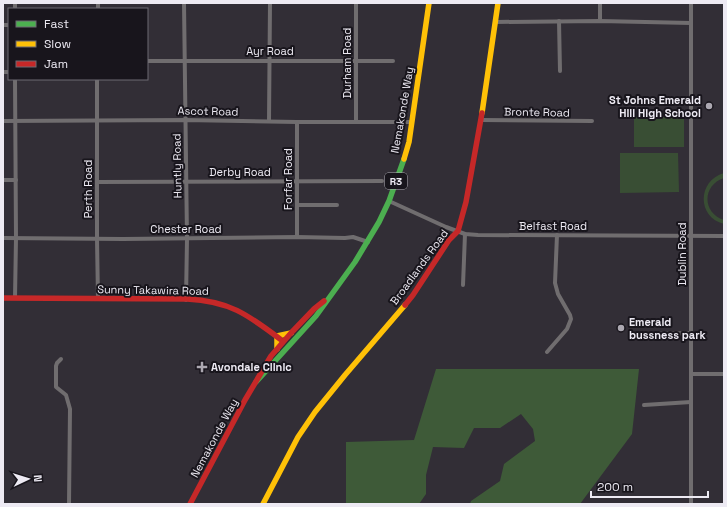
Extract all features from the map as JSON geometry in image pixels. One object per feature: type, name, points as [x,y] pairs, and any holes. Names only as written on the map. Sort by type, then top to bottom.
[{"type":"main road","name":"Nemakonde Way","points":[[256,382],[316,316],[368,242],[389,201],[409,142],[429,3]]},
{"type":"main road","name":"Broadlands Road","points":[[263,504],[298,437],[315,412],[413,295],[449,240],[458,231],[466,202],[481,120],[498,3]]},
{"type":"main road","name":"Nemakonde Way","points":[[190,504],[262,370],[291,333],[314,309],[329,297]]},
{"type":"main road","name":"Sunny Takawira Road","points":[[3,298],[186,300],[216,302],[236,309],[290,346]]},
{"type":"main road","points":[[277,350],[277,336],[291,333]]},
{"type":"street","name":"Huntly Road","points":[[184,3],[187,239],[186,300]]},
{"type":"street","points":[[269,121],[270,3]]},
{"type":"street","name":"Durham Road","points":[[356,3],[356,122]]},
{"type":"street","points":[[600,3],[600,21]]},
{"type":"street","name":"Dublin Road","points":[[691,504],[692,3]]},
{"type":"street","points":[[560,21],[560,71]]},
{"type":"street","points":[[496,22],[600,21],[691,23]]},
{"type":"street","name":"Ayr Road","points":[[148,61],[393,61]]},
{"type":"street","points":[[15,80],[15,298]]},
{"type":"street","name":"Perth Road","points":[[97,80],[98,299]]},
{"type":"street","name":"Ascot Road","points":[[3,120],[412,122]]},
{"type":"street","name":"Bronte Road","points":[[481,120],[592,121]]},
{"type":"street","name":"Forfar Road","points":[[297,122],[297,237]]},
{"type":"street","points":[[3,180],[16,180]]},
{"type":"street","name":"Derby Road","points":[[97,182],[382,181]]},
{"type":"street","name":"Belfast Road","points":[[389,201],[465,234],[724,236]]},
{"type":"street","points":[[297,205],[336,205]]},
{"type":"street","points":[[463,285],[465,234]]},
{"type":"street","points":[[547,352],[567,329],[571,319],[558,294],[555,283],[557,235]]},
{"type":"street","name":"Chester Road","points":[[3,238],[187,239],[353,237],[368,242]]},
{"type":"street","points":[[648,334],[692,333]]},
{"type":"street","points":[[61,359],[56,366],[56,387],[66,395],[70,409],[70,504]]},
{"type":"street","points":[[691,374],[724,374]]},
{"type":"street","points":[[644,405],[691,402]]},
{"type":"green space","points":[[634,117],[684,117],[684,147],[634,147]]},
{"type":"green space","points":[[620,153],[678,153],[679,192],[620,193]]},
{"type":"green space","points":[[724,173],[724,178],[712,187],[708,199],[712,211],[724,220],[724,224],[715,220],[709,214],[705,207],[704,199],[705,191],[709,183],[715,177]]},
{"type":"green space","points":[[436,369],[639,369],[632,434],[580,504],[470,504],[471,501],[500,481],[504,464],[535,441],[533,429],[521,414],[500,428],[474,428],[464,448],[433,447],[426,475],[426,494],[419,504],[346,504],[346,442],[414,440]]},
{"type":"traffic: fast","points":[[256,382],[316,316],[355,262],[379,222],[389,201],[404,159]]},
{"type":"traffic: slow","points":[[404,159],[409,142],[429,3]]},
{"type":"traffic: slow","points":[[482,113],[498,3]]},
{"type":"traffic: slow","points":[[263,504],[298,437],[315,412],[405,305]]},
{"type":"traffic: slow","points":[[277,349],[277,336],[291,333]]},
{"type":"traffic: jam","points":[[405,305],[449,240],[458,231],[466,202],[482,113]]},
{"type":"traffic: jam","points":[[3,298],[202,300],[237,310],[257,322],[280,339]]},
{"type":"traffic: jam","points":[[190,504],[245,400],[271,356],[314,309],[324,301]]},
{"type":"place","name":"St Johns Emerald Hill High School","points":[[709,106]]},
{"type":"place","name":"Emerald bussness park","points":[[621,328]]},
{"type":"place","name":"Avondale Clinic","points":[[202,367]]}]
